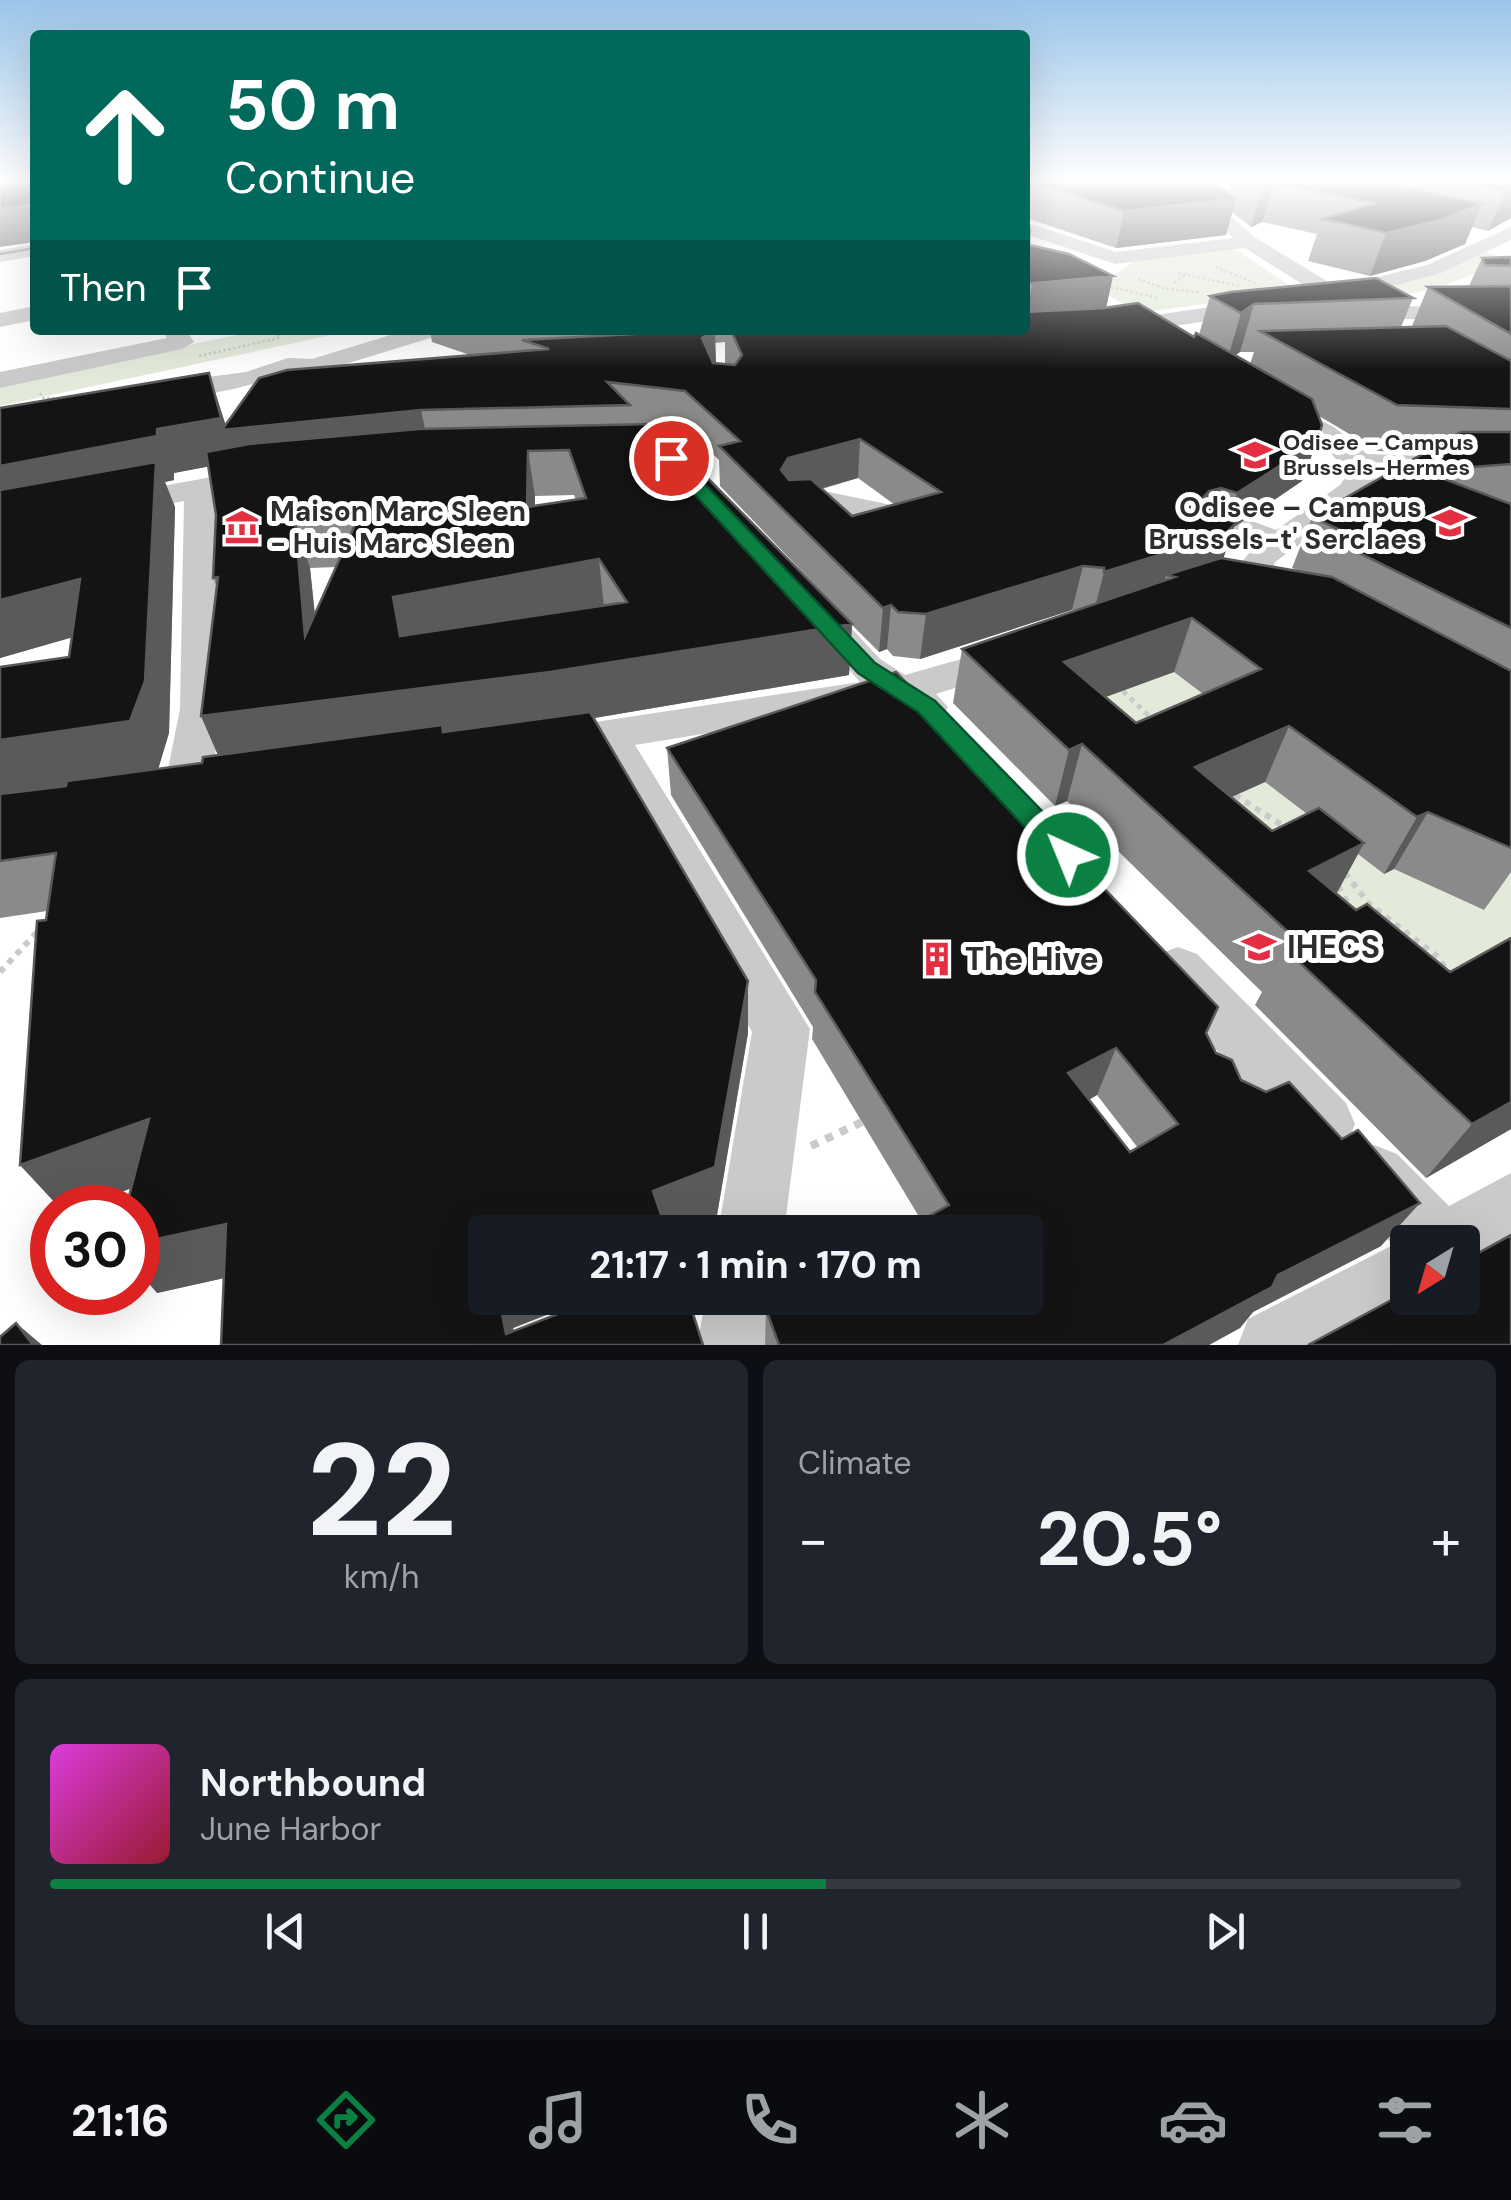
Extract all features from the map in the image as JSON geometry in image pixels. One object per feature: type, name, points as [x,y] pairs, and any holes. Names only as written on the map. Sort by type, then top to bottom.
[{"type":"street","points":[[1047,245],[1158,335]]},
{"type":"street","points":[[1053,249],[1115,258],[1231,245]]},
{"type":"street","points":[[1252,245],[1291,270],[1328,306]]},
{"type":"street","points":[[1328,306],[1501,245]]},
{"type":"street","points":[[0,253],[30,249]]},
{"type":"street","points":[[1095,281],[1115,258]]},
{"type":"street","points":[[1362,312],[1463,280]]},
{"type":"street","points":[[1096,335],[1158,335],[1275,301],[1362,312],[1511,314]]},
{"type":"street","points":[[1362,312],[1401,334]]},
{"type":"street","points":[[0,320],[30,314]]},
{"type":"street","points":[[0,380],[182,342],[177,335]]},
{"type":"street","points":[[137,403],[249,385],[262,396],[300,374],[417,335]]},
{"type":"street","points":[[137,403],[170,379],[274,358],[300,374],[383,377]]},
{"type":"street","points":[[137,403],[180,407],[197,397],[249,385]]},
{"type":"street","points":[[1222,534],[1262,576],[1362,482],[1364,475],[1360,463],[1339,445],[1244,387]]},
{"type":"street","points":[[1360,463],[1511,468]]},
{"type":"street","points":[[96,508],[300,473]]},
{"type":"street","points":[[140,799],[205,793],[200,488]]},
{"type":"street","points":[[800,510],[828,502],[885,513]]},
{"type":"street","points":[[788,582],[866,668],[927,706],[966,748]]},
{"type":"street","points":[[505,750],[899,689],[1046,646]]},
{"type":"street","points":[[610,735],[623,765],[781,1028],[753,1215]]},
{"type":"street","points":[[1150,942],[1249,1079],[1417,1225]]},
{"type":"street","points":[[1480,1225],[1511,1206]]},
{"type":"street","points":[[1274,1345],[1390,1283]]},
{"type":"street","points":[[734,1345],[738,1315]]},
{"type":"path","points":[[1198,250],[1275,301]]},
{"type":"path","points":[[1169,271],[1275,301]]},
{"type":"path","points":[[1130,277],[1166,289],[1213,295]]},
{"type":"path","points":[[1095,281],[1174,302]]},
{"type":"path","points":[[43,401],[58,398]]},
{"type":"path","points":[[1123,691],[1162,729]]},
{"type":"path","points":[[1236,795],[1300,836]]},
{"type":"path","points":[[1226,800],[1242,812]]},
{"type":"path","points":[[1334,861],[1369,904],[1438,957],[1458,986],[1443,978]]},
{"type":"path","points":[[1326,872],[1353,912]]},
{"type":"path","points":[[0,972],[43,924]]},
{"type":"path","points":[[798,1153],[862,1122]]},
{"type":"green space","points":[[1233,248],[1298,291],[1139,313],[1094,287],[1135,261]]},
{"type":"green space","points":[[1484,252],[1509,258],[1454,282],[1414,293],[1355,292]]},
{"type":"green space","points":[[237,335],[332,335],[0,406],[0,384]]},
{"type":"green space","points":[[1171,669],[1220,708],[1118,779],[1069,711]]},
{"type":"green space","points":[[1265,782],[1309,816],[1321,810],[1383,874],[1394,869],[1483,910],[1511,867],[1511,971],[1410,1029],[1174,823]]},
{"type":"building","points":[[1030,245],[1069,254],[1113,276],[1030,284]]},
{"type":"building","points":[[1511,257],[1511,266],[1485,265],[1482,258]]},
{"type":"building","points":[[1376,278],[1413,298],[1254,304],[1241,313],[1210,296],[1231,292]]},
{"type":"building","points":[[1511,286],[1511,334],[1428,287]]},
{"type":"building","points":[[1138,303],[1312,399],[1322,425],[1317,442],[1237,493],[1221,488],[1209,491],[1202,499],[1209,512],[1236,523],[1224,535],[1104,572],[1104,568],[1083,566],[926,614],[898,612],[891,605],[883,608],[719,446],[740,441],[685,391],[607,382],[630,405],[421,410],[222,430],[259,378],[287,370],[549,349],[522,340],[615,335],[706,335],[702,338],[713,363],[735,365],[742,355],[733,335],[1030,335],[1030,312]],"holes":[[[860,439],[941,492],[852,516],[811,479],[789,480],[781,470],[788,458]]]},
{"type":"building","points":[[1446,326],[1511,361],[1511,409],[1397,405],[1260,331]]},
{"type":"building","points":[[209,373],[221,418],[157,429],[157,436],[0,466],[0,408]]},
{"type":"building","points":[[654,424],[852,624],[550,672],[201,716],[218,577],[213,578],[216,515],[206,452],[249,444],[419,429]],"holes":[[[569,450],[586,498],[527,507],[528,451]],[[358,518],[305,636],[295,520]],[[599,559],[627,602],[400,636],[393,597]]]},
{"type":"building","points":[[1461,432],[1511,432],[1511,464],[1423,471],[1511,504],[1511,628],[1325,536],[1340,530],[1312,517]]},
{"type":"building","points":[[156,462],[145,681],[130,721],[0,740],[0,667],[69,657],[80,579],[0,600],[0,490]]},
{"type":"building","points":[[1221,558],[1332,577],[1511,671],[1511,848],[1428,812],[1417,817],[1289,726],[1195,767],[1272,831],[1319,808],[1364,843],[1309,871],[1356,910],[1367,904],[1450,972],[1511,938],[1511,1102],[1472,1124],[1285,949],[1298,941],[1082,744],[1069,750],[962,649],[1175,577],[1166,575]],"holes":[[[1192,618],[1261,669],[1136,723],[1064,662]]]},
{"type":"building","points":[[896,672],[1218,1007],[1206,1033],[1216,1053],[1232,1060],[1241,1080],[1266,1092],[1289,1082],[1342,1139],[1358,1130],[1420,1203],[1278,1275],[1272,1287],[1163,1345],[779,1345],[768,1315],[1043,1315],[1043,1215],[931,1215],[949,1205],[815,992],[816,980],[667,748]],"holes":[[[1116,1048],[1178,1124],[1130,1152],[1068,1073]]]},
{"type":"building","points":[[590,712],[748,981],[715,1167],[653,1191],[661,1215],[468,1215],[468,1315],[502,1315],[506,1334],[555,1315],[693,1315],[703,1345],[221,1345],[226,1224],[160,1238],[160,1185],[132,1185],[149,1119],[20,1165],[37,921],[46,920],[56,853],[0,861],[0,794],[202,763],[203,757],[442,725],[443,732]]},
{"type":"building","points":[[1511,1235],[1511,1345],[1308,1345],[1390,1301],[1390,1315],[1480,1315],[1480,1252]]},
{"type":"building","points":[[16,1323],[33,1345],[0,1345],[0,1337]]},
{"type":"tram line","points":[[0,254],[30,249]]},
{"type":"place","name":"Odisee – Campus Brussels-Hermes","points":[[1255,455]]},
{"type":"place","name":"Odisee – Campus Brussels-t' Serclaes","points":[[1450,523]]},
{"type":"place","name":"Maison Marc Sleen - Huis Marc Sleen","points":[[242,527]]},
{"type":"place","name":"IHECS","points":[[1259,947]]},
{"type":"place","name":"The Hive","points":[[937,959]]},
{"type":"route","points":[[671,458],[866,668],[927,706],[1068,855]]}]
